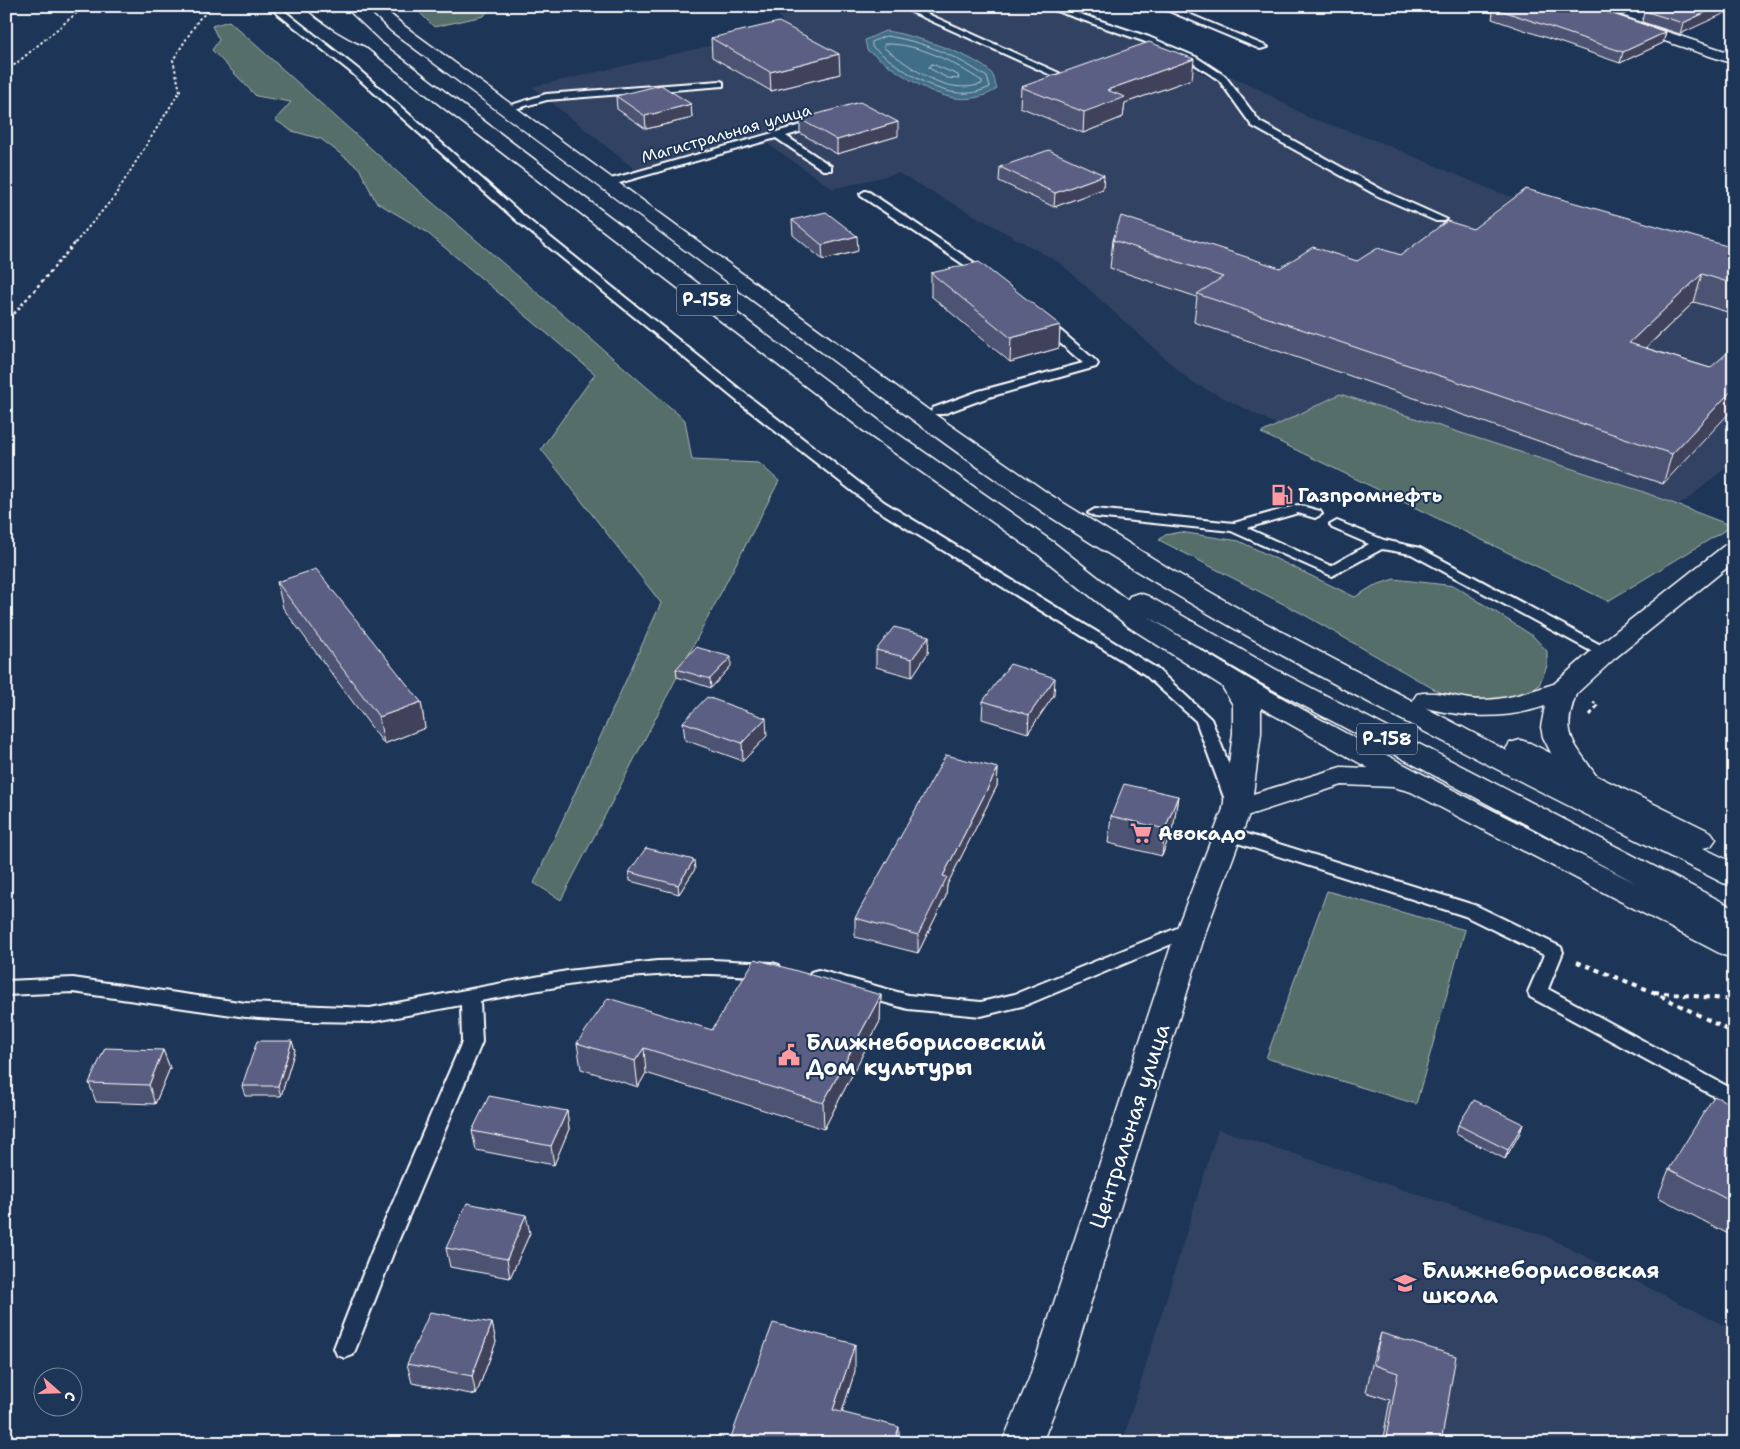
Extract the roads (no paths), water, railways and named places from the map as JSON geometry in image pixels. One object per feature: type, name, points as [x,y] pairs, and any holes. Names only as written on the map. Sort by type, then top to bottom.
[{"type":"main road","points":[[312,6],[330,20],[374,45]]},
{"type":"main road","name":"Р-158","points":[[334,6],[374,45],[877,430],[1044,547],[1266,675],[1734,922]]},
{"type":"main road","name":"Р-158","points":[[372,6],[397,28],[508,108],[999,472],[1081,526],[1171,580],[1493,756],[1734,876]]},
{"type":"main road","points":[[382,6],[397,28]]},
{"type":"main road","points":[[1573,6],[1734,59]]},
{"type":"main road","points":[[1622,23],[1643,12]]},
{"type":"main road","points":[[818,338],[938,411],[1094,513],[1258,610],[1516,748],[1584,779],[1734,856]]},
{"type":"main road","points":[[1044,547],[1138,622],[1231,680],[1423,786],[1734,948]]},
{"type":"main road","points":[[1427,700],[1451,706],[1497,710],[1536,702],[1565,688],[1734,550]]},
{"type":"main road","name":"Центральная улица","points":[[1022,1443],[1048,1379],[1192,928],[1233,822],[1247,733],[1247,705],[1231,680]]},
{"type":"main road","points":[[1565,688],[1556,708],[1555,730],[1560,750],[1584,779]]},
{"type":"main road","points":[[1233,822],[1341,776],[1393,778],[1423,786]]},
{"type":"lane","points":[[272,6],[355,71],[521,219],[747,402],[879,504],[1150,671],[1203,719],[1233,822],[1471,911],[1554,952],[1537,992],[1734,1099]]},
{"type":"lane","points":[[902,6],[1054,73]]},
{"type":"lane","points":[[1046,6],[1146,39],[1193,59],[1222,78],[1256,124],[1382,194],[1440,219]]},
{"type":"lane","points":[[1162,6],[1263,47]]},
{"type":"lane","points":[[917,13],[931,8]]},
{"type":"lane","points":[[508,108],[546,97],[591,92],[720,84]]},
{"type":"lane","name":"Магистральная улица","points":[[608,183],[834,118]]},
{"type":"lane","points":[[778,135],[827,168]]},
{"type":"lane","points":[[865,194],[979,269],[994,282]]},
{"type":"lane","points":[[938,411],[984,394],[1092,364],[1032,313]]},
{"type":"lane","points":[[1234,527],[1298,509],[1315,514]]},
{"type":"lane","points":[[1094,513],[1234,527],[1332,572],[1380,544]]},
{"type":"lane","points":[[1337,525],[1380,544],[1415,551],[1606,653]]},
{"type":"lane","points":[[6,988],[73,986],[246,1010],[307,1014],[370,1015],[566,978],[657,968],[760,968],[793,972],[908,1002],[944,1007],[981,1009],[1019,1000],[1192,928]]},
{"type":"lane","points":[[345,1348],[383,1251],[472,1042],[470,996]]},
{"type":"water","points":[[885,31],[942,46],[973,60],[992,74],[997,89],[980,97],[962,99],[945,96],[929,90],[896,71],[867,50],[865,40]]},
{"type":"place","name":"Газпромнефть","points":[[1282,495]]},
{"type":"place","name":"Авокадо","points":[[1141,833]]},
{"type":"place","name":"Ближнеборисовский Дом культуры","points":[[789,1055]]},
{"type":"place","name":"Ближнеборисовская школа","points":[[1405,1283]]}]
